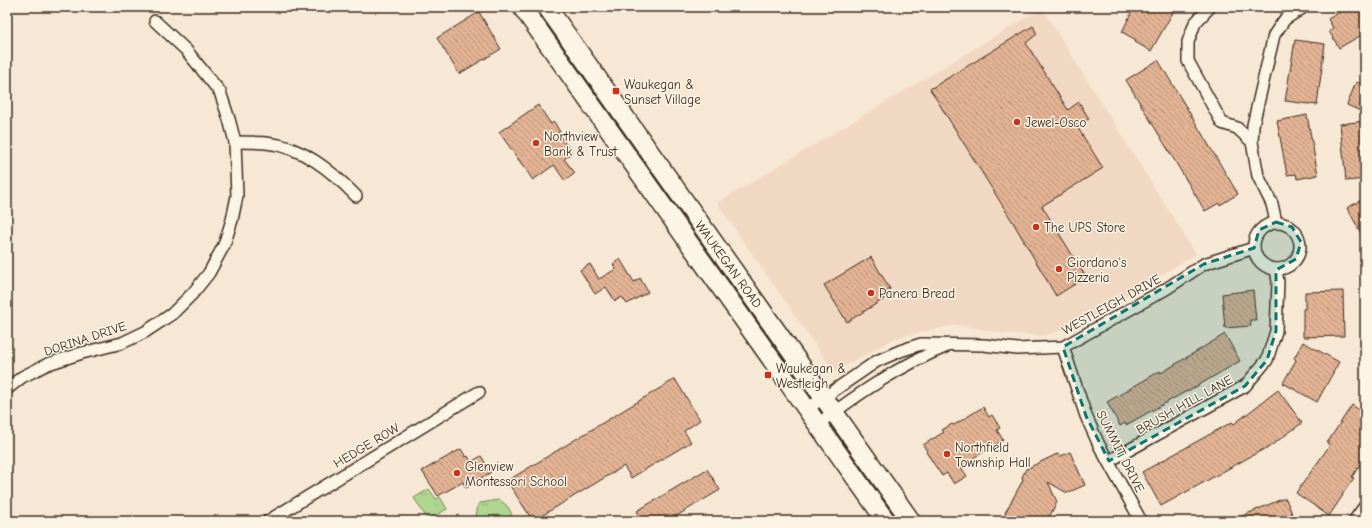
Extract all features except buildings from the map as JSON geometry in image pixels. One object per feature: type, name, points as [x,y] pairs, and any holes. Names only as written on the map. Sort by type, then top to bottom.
[{"type":"main road","name":"WAUKEGAN ROAD","points":[[522,7],[886,521]]},
{"type":"main road","name":"WAUKEGAN ROAD","points":[[547,7],[911,521]]},
{"type":"main road","points":[[665,210],[682,198]]},
{"type":"street","points":[[1210,7],[1195,23],[1188,42],[1188,61],[1222,123],[1237,128],[1252,142]]},
{"type":"street","points":[[1276,222],[1272,204],[1258,176],[1252,142],[1253,125],[1274,35],[1285,19],[1304,7]]},
{"type":"street","name":"DORINA DRIVE","points":[[7,389],[22,377],[48,364],[82,353],[122,343],[145,332],[172,314],[193,293],[209,273],[224,245],[232,220],[237,196],[235,142],[220,92],[186,50],[155,21]]},
{"type":"street","points":[[235,142],[268,143],[304,154],[340,180],[356,196]]},
{"type":"street","points":[[1276,222],[1287,224],[1292,227],[1301,242],[1299,254],[1296,259],[1287,267],[1276,269],[1270,268],[1259,260],[1254,248],[1254,242],[1260,230],[1264,226],[1276,222]]},
{"type":"street","name":"WESTLEIGH DRIVE","points":[[807,409],[877,361],[921,344],[984,345],[1017,349],[1063,347],[1166,289],[1204,264],[1254,248]]},
{"type":"street","name":"BRUSH HILL LANE","points":[[1109,462],[1244,386],[1249,381],[1267,360],[1276,330],[1278,282],[1276,269]]},
{"type":"street","name":"WESTLEIGH DRIVE","points":[[818,424],[892,373],[925,355],[950,345]]},
{"type":"street","name":"SUMMIT DRIVE","points":[[1063,347],[1086,416],[1099,445],[1141,521]]},
{"type":"street","name":"HEDGE ROW","points":[[268,521],[479,392]]},
{"type":"street","points":[[1354,521],[1365,506]]},
{"type":"highlighted area","points":[[1276,222],[1292,227],[1301,242],[1296,259],[1276,270],[1276,331],[1267,360],[1245,386],[1109,461],[1086,416],[1063,347],[1204,264],[1254,248],[1259,230]]},
{"type":"shaded area","points":[[1042,8],[1196,254],[1083,323],[1043,336],[1003,333],[956,325],[895,338],[834,372],[717,203]]},
{"type":"green space","points":[[429,489],[436,499],[440,497],[447,509],[428,520],[414,498]]},
{"type":"green space","points":[[498,500],[509,508],[512,514],[512,521],[475,521],[480,503]]},
{"type":"place","name":"Waukegan & Sunset Village","points":[[616,91]]},
{"type":"place","name":"Jewel-Osco","points":[[1017,122]]},
{"type":"place","name":"Northview Bank & Trust","points":[[536,143]]},
{"type":"place","name":"The UPS Store","points":[[1036,227]]},
{"type":"place","name":"Giordano's Pizzeria","points":[[1059,269]]},
{"type":"place","name":"Panera Bread","points":[[871,293]]},
{"type":"place","name":"Waukegan & Westleigh","points":[[768,375]]},
{"type":"place","name":"Northfield Township Hall","points":[[947,454]]},
{"type":"place","name":"Glenview Montessori School","points":[[457,473]]}]
